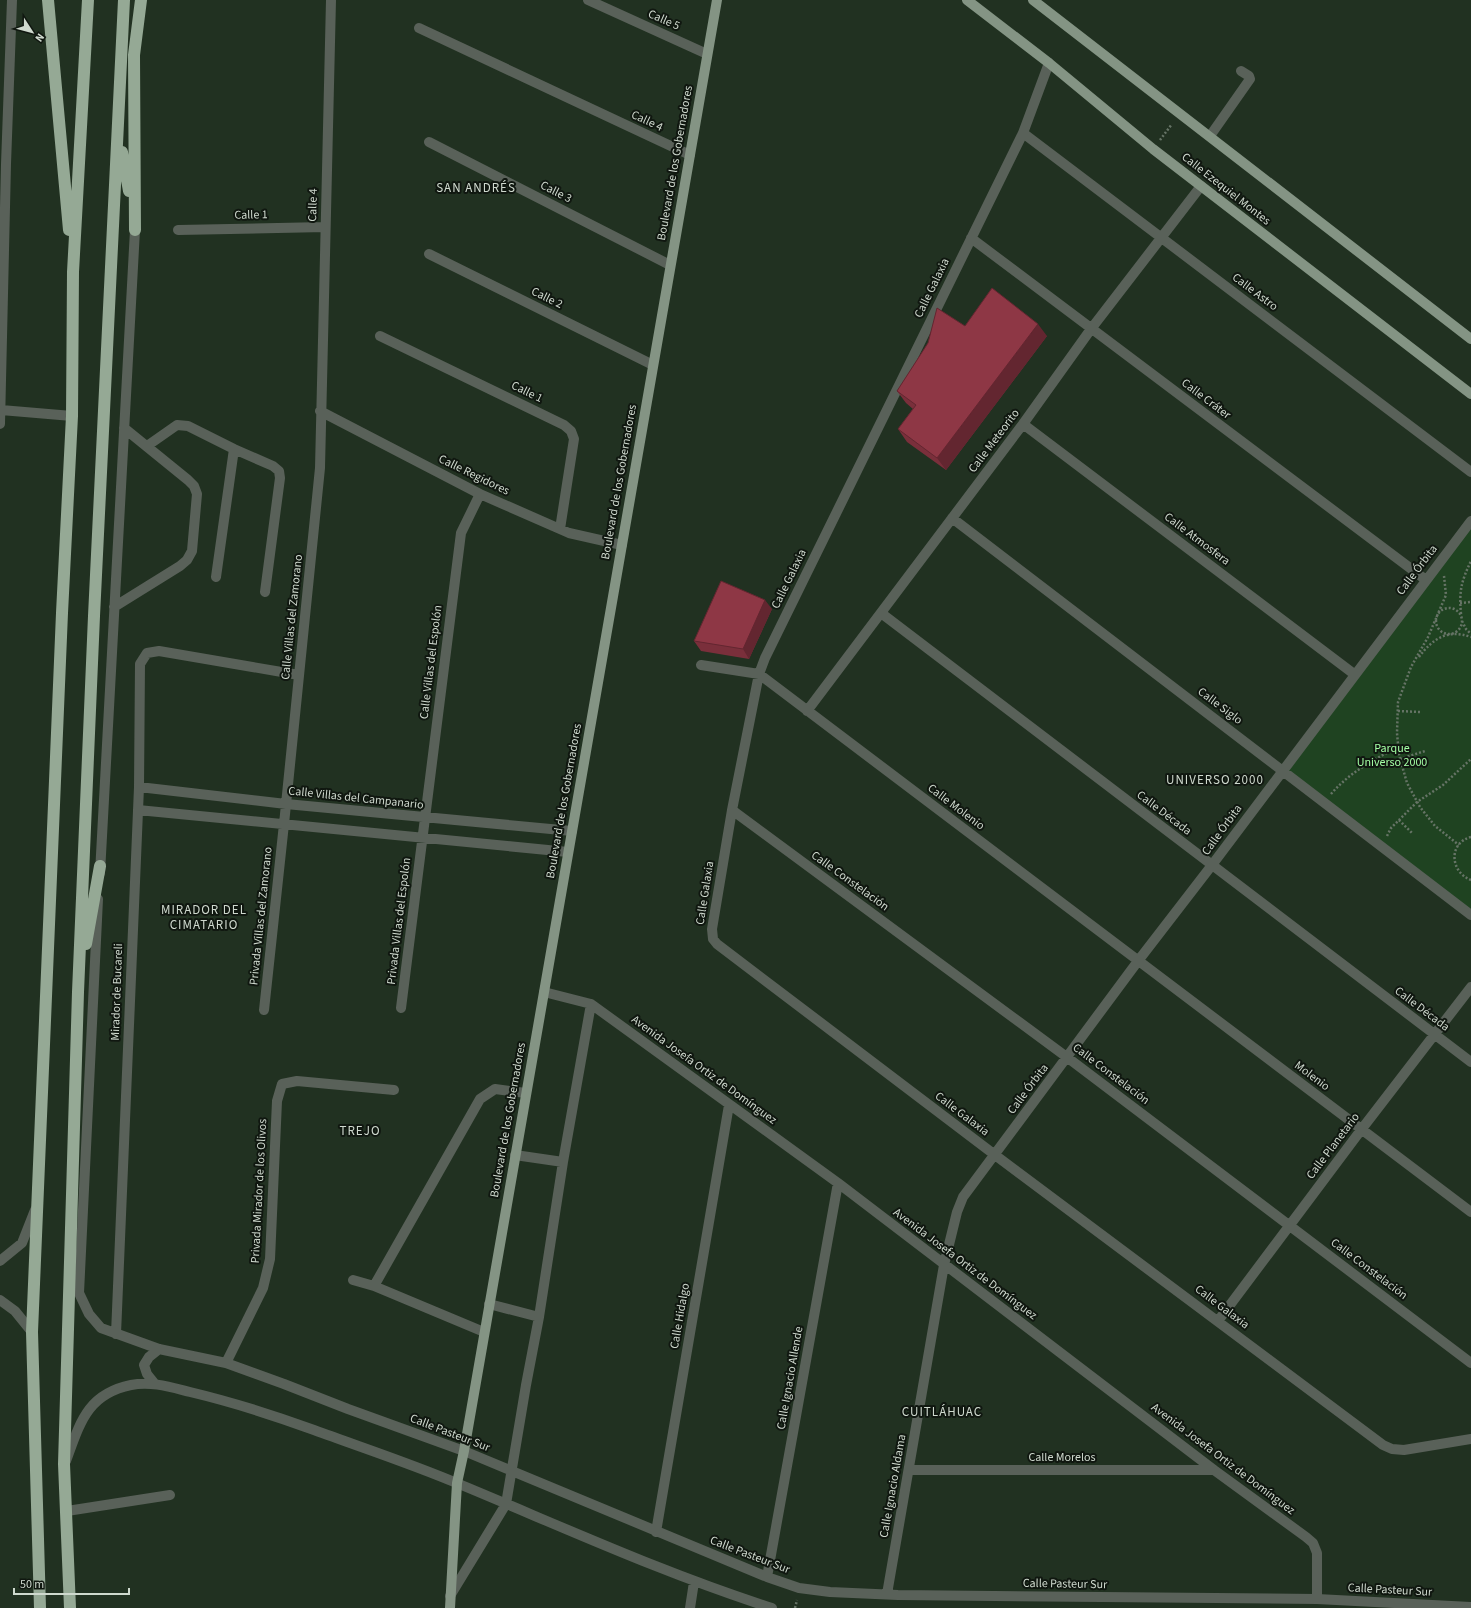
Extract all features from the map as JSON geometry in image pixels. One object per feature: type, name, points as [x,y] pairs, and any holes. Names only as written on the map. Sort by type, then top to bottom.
[{"type":"highway","points":[[48,0],[73,272]]},
{"type":"highway","points":[[40,1608],[32,1332],[61,621],[72,416],[73,272],[88,0]]},
{"type":"highway","points":[[70,1608],[64,1464],[78,992],[124,0]]},
{"type":"highway","points":[[135,230],[134,55],[141,0]]},
{"type":"highway","points":[[118,128],[135,230]]},
{"type":"highway","points":[[78,992],[100,866]]},
{"type":"main road","name":"Boulevard de los Gobernadores","points":[[450,1608],[457,1483],[464,1451],[717,0]]},
{"type":"main road","name":"Calle Ezequiel Montes","points":[[967,0],[1049,63],[1153,149],[1471,394]]},
{"type":"main road","points":[[1033,0],[1470,337]]},
{"type":"street","points":[[0,424],[3,164],[12,0]]},
{"type":"street","name":"Calle 4","points":[[320,411],[331,0]]},
{"type":"street","name":"Calle 5","points":[[588,0],[707,54]]},
{"type":"street","name":"Calle 4","points":[[419,28],[690,155]]},
{"type":"street","name":"Calle Galaxia","points":[[1049,63],[1023,133],[772,644],[759,674],[732,810],[712,930],[713,939],[717,944],[995,1155],[1383,1445],[1392,1449],[1404,1450],[1471,1439]]},
{"type":"street","points":[[1210,136],[1250,80],[1250,76],[1241,71]]},
{"type":"street","name":"Calle Astro","points":[[1023,133],[1471,472]]},
{"type":"street","name":"Calle 3","points":[[429,142],[670,265]]},
{"type":"street","name":"Calle Meteorito","points":[[807,711],[1023,424],[1091,329],[1201,186]]},
{"type":"street","name":"Calle 1","points":[[178,230],[325,227]]},
{"type":"street","points":[[100,866],[135,230]]},
{"type":"street","name":"Calle Cráter","points":[[971,238],[1426,580]]},
{"type":"street","name":"Calle 2","points":[[429,254],[653,365]]},
{"type":"street","name":"Calle 1","points":[[380,336],[564,425],[571,431],[574,439],[560,529]]},
{"type":"street","points":[[0,410],[72,416]]},
{"type":"street","name":"Calle Regidores","points":[[320,411],[480,494],[569,533],[622,545]]},
{"type":"street","name":"Calle Villas del Zamorano","points":[[284,824],[320,468],[320,411]]},
{"type":"street","points":[[147,446],[177,424],[188,426],[234,449],[273,466],[279,471],[280,478],[265,592]]},
{"type":"street","name":"Calle Atmosfera","points":[[1023,424],[1354,674]]},
{"type":"street","points":[[114,607],[188,560],[192,551],[196,494],[194,486],[188,480],[124,428]]},
{"type":"street","points":[[216,577],[234,449]]},
{"type":"street","name":"Calle Villas del Espolón","points":[[422,838],[461,533],[480,494]]},
{"type":"street","name":"Calle Siglo","points":[[952,518],[1471,915]]},
{"type":"street","name":"Calle Órbita","points":[[944,1265],[957,1212],[963,1197],[1068,1058],[1138,961],[1471,521]]},
{"type":"street","name":"Calle Década","points":[[881,613],[1471,1062]]},
{"type":"street","name":"Mirador de Bucareli","points":[[116,1334],[139,787],[140,664],[147,653],[159,651],[299,675]]},
{"type":"street","points":[[701,665],[759,674]]},
{"type":"street","name":"Calle Molenio","points":[[759,674],[1138,961]]},
{"type":"street","name":"Calle Villas del Campanario","points":[[139,787],[286,804],[572,831]]},
{"type":"street","points":[[138,810],[568,852]]},
{"type":"street","name":"Calle Constelación","points":[[732,810],[1068,1058],[1471,1363]]},
{"type":"street","name":"Privada Villas del Zamorano","points":[[264,1010],[284,824]]},
{"type":"street","name":"Privada Villas del Espolón","points":[[401,1008],[422,838]]},
{"type":"street","name":"Calle Pasteur Sur","points":[[100,866],[79,1293],[89,1314],[101,1328],[159,1349],[226,1363],[464,1451],[656,1532],[767,1577],[799,1588],[830,1592],[887,1594],[1317,1599],[1471,1607]]},
{"type":"street","name":"Molenio","points":[[1138,961],[1471,1212]]},
{"type":"street","name":"Calle Planetario","points":[[1218,1321],[1361,1130],[1471,987]]},
{"type":"street","name":"Avenida Josefa Ortiz de Domínguez","points":[[544,992],[591,1004],[838,1183],[1214,1470],[1313,1543],[1317,1553],[1317,1599]]},
{"type":"street","points":[[450,1596],[506,1504],[591,1004]]},
{"type":"street","name":"Privada Mirador de los Olivos","points":[[226,1363],[263,1288],[270,1259],[277,1101],[282,1084],[297,1081],[394,1090]]},
{"type":"street","points":[[374,1286],[480,1099],[495,1089],[526,1093]]},
{"type":"street","name":"Calle Hidalgo","points":[[656,1532],[729,1105]]},
{"type":"street","points":[[515,1155],[563,1162]]},
{"type":"street","name":"Calle Ignacio Allende","points":[[767,1577],[838,1183]]},
{"type":"street","points":[[0,1260],[22,1243],[37,1206]]},
{"type":"street","name":"Calle Ignacio Aldama","points":[[887,1594],[944,1265]]},
{"type":"street","points":[[352,1280],[374,1286],[484,1332]]},
{"type":"street","points":[[0,1300],[15,1311],[32,1332]]},
{"type":"street","points":[[489,1304],[539,1317]]},
{"type":"street","points":[[155,1384],[147,1374],[144,1365],[149,1356],[159,1349]]},
{"type":"street","points":[[64,1464],[79,1426],[88,1409],[102,1395],[133,1384],[155,1384],[239,1404],[280,1417],[457,1483],[694,1582],[772,1608]]},
{"type":"street","name":"Calle Morelos","points":[[909,1470],[1214,1470]]},
{"type":"street","points":[[67,1511],[170,1496]]},
{"type":"street","points":[[690,1608],[694,1582]]},
{"type":"path","points":[[1153,149],[1180,114]]},
{"type":"path","points":[[1471,561],[1462,579],[1460,603],[1462,621],[1466,629],[1471,634]]},
{"type":"path","points":[[1438,563],[1445,577],[1446,595],[1428,637],[1411,667],[1398,702],[1398,746],[1407,783],[1417,802],[1435,826],[1459,845]]},
{"type":"path","points":[[1460,603],[1471,602]]},
{"type":"path","points":[[1461,616],[1458,612],[1449,608],[1445,609],[1438,615],[1436,620],[1437,625],[1440,630],[1449,634],[1464,635],[1471,638]]},
{"type":"path","points":[[1411,667],[1424,649],[1437,638],[1458,630],[1462,621]]},
{"type":"path","points":[[1398,711],[1420,712]]},
{"type":"path","points":[[1324,802],[1343,780],[1368,762],[1398,746]]},
{"type":"path","points":[[1400,759],[1425,751]]},
{"type":"path","points":[[1381,847],[1391,828],[1417,802],[1443,785],[1471,759]]},
{"type":"path","points":[[1399,820],[1413,834]]},
{"type":"path","points":[[1471,837],[1467,838],[1459,845],[1454,861],[1464,878],[1471,880]]},
{"type":"green space","name":"Parque Universo 2000","points":[[1471,521],[1471,915],[1282,770]]},
{"type":"building","points":[[992,288],[1038,324],[937,458],[898,429],[916,405],[897,391],[928,343],[937,308],[965,326]]},
{"type":"building","points":[[721,581],[765,600],[743,649],[694,641]]},
{"type":"district","name":"SAN ANDRÉS","points":[[476,188]]},
{"type":"district","name":"UNIVERSO 2000","points":[[1215,780]]},
{"type":"district","name":"MIRADOR DEL CIMATARIO","points":[[204,918]]},
{"type":"district","name":"TREJO","points":[[360,1131]]},
{"type":"district","name":"CUITLÁHUAC","points":[[942,1412]]}]
